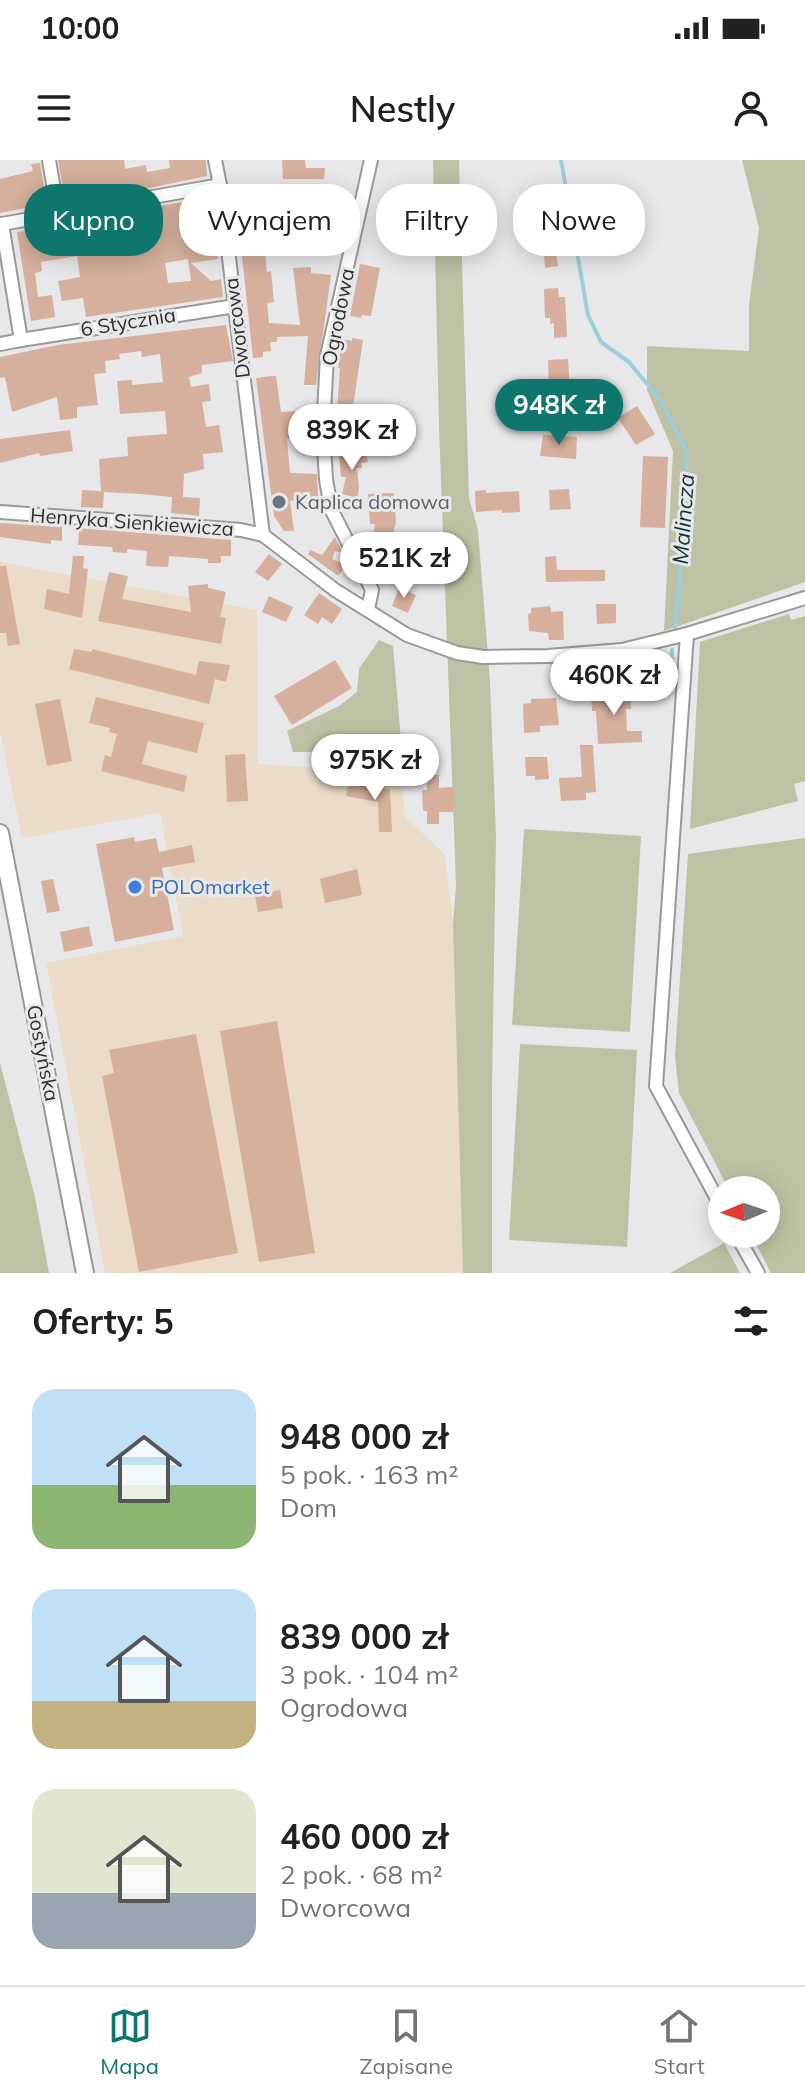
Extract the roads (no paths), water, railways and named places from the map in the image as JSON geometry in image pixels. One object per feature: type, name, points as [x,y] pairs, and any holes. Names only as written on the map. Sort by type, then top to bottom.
[{"type":"street","points":[[49,160],[53,184]]},
{"type":"street","name":"Dworcowa","points":[[215,160],[220,184]]},
{"type":"street","name":"Ogrodowa","points":[[368,609],[372,590],[331,509],[323,431],[327,356],[371,160]]},
{"type":"street","points":[[21,340],[1,224],[24,220]]},
{"type":"street","name":"Dworcowa","points":[[229,256],[263,535]]},
{"type":"street","name":"6 Stycznia","points":[[0,344],[235,306]]},
{"type":"street","name":"Henryka Sienkiewicza","points":[[0,512],[241,530],[263,535]]},
{"type":"street","points":[[263,535],[335,590],[407,635],[428,644],[483,657],[622,650],[653,644],[805,598]]},
{"type":"street","points":[[687,634],[656,1086],[708,1182]]},
{"type":"street","name":"Gostyńska","points":[[0,833],[85,1273]]},
{"type":"street","points":[[744,1248],[758,1273]]},
{"type":"waterway","name":"Malincza","points":[[561,160],[588,315],[601,342],[629,362],[661,401],[687,453],[675,627]]},
{"type":"waterway","name":"Malincza","points":[[671,691],[672,650]]},
{"type":"place","name":"Kaplica domowa","points":[[279,502]]},
{"type":"place","name":"POLOmarket","points":[[135,887]]}]
